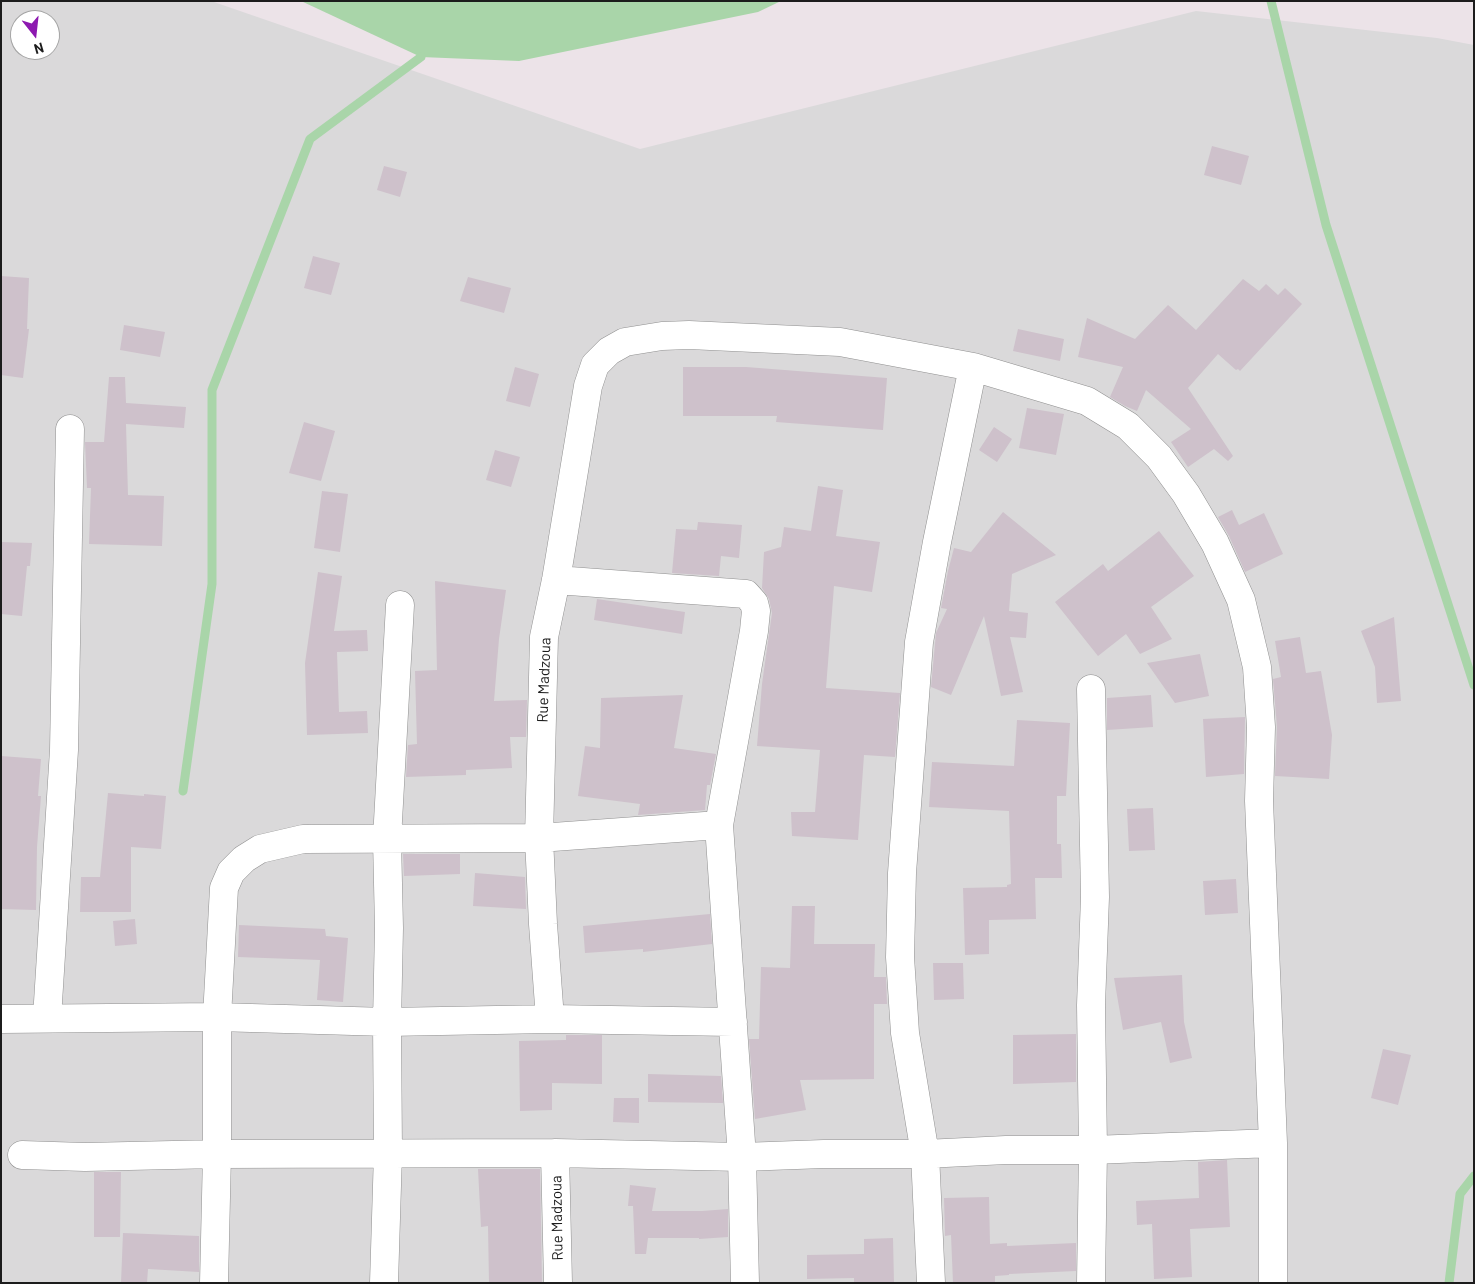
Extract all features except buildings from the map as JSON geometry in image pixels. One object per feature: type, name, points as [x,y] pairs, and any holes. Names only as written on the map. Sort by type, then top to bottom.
[{"type":"street","name":"Rue Madzoua","points":[[550,1019],[539,838],[544,637],[556,580],[588,386],[595,365],[609,351],[626,342],[662,336],[698,335],[840,342],[974,367]]},
{"type":"street","points":[[930,1283],[925,1154],[905,1033],[900,957],[902,873],[919,642],[937,542],[974,367],[1087,400],[1128,426],[1158,457],[1186,494],[1215,543],[1241,600],[1257,667],[1261,727],[1259,801],[1273,1143],[1274,1283]]},
{"type":"street","points":[[47,1018],[64,750],[70,428]]},
{"type":"street","points":[[556,580],[746,594],[754,603],[756,611],[754,631],[719,825],[742,1157],[746,1283]]},
{"type":"street","points":[[384,1283],[388,1153],[387,839],[400,605]]},
{"type":"street","points":[[1091,689],[1095,897],[1092,1005],[1093,1150],[1091,1283]]},
{"type":"street","points":[[214,1283],[217,1154],[217,1018],[224,888],[231,872],[244,859],[260,849],[303,838],[539,838],[719,825]]},
{"type":"street","points":[[1,1019],[217,1018],[387,1022],[550,1019],[733,1022]]},
{"type":"street","points":[[22,1154],[85,1157],[217,1154],[555,1153],[742,1157],[824,1154],[925,1154],[1006,1150],[1093,1150],[1273,1143]]},
{"type":"street","name":"Rue Madzoua","points":[[555,1153],[558,1283]]},
{"type":"shaded area","points":[[1,1],[211,1],[640,149],[1196,11],[1437,38],[1474,45],[1474,1283],[1,1283]]},
{"type":"shaded area","points":[[301,1],[781,1],[758,12],[519,61],[421,57]]},
{"type":"waterway","points":[[1271,1],[1326,225],[1474,685]]},
{"type":"waterway","points":[[183,791],[212,584],[212,390],[310,139],[421,57]]},
{"type":"waterway","points":[[1449,1283],[1460,1194],[1474,1176]]}]
